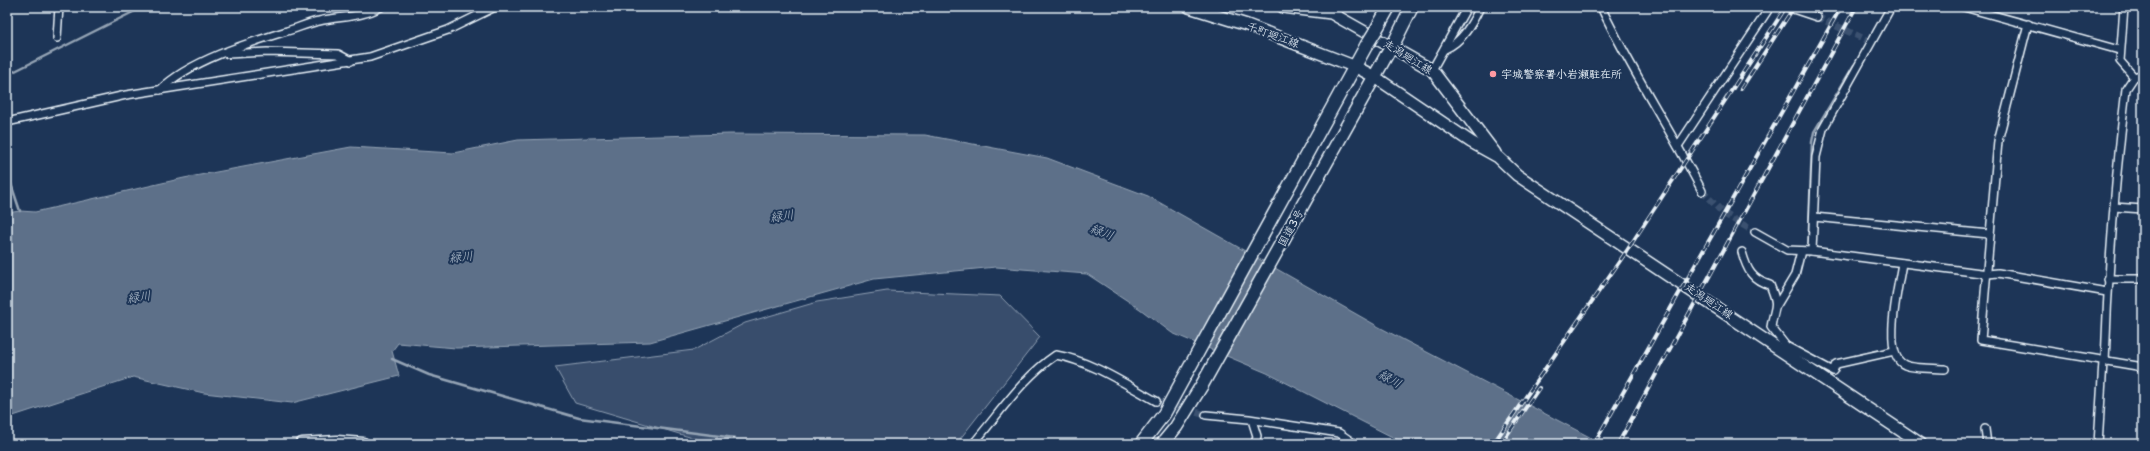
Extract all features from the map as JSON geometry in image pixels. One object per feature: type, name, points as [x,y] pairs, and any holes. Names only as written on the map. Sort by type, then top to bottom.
[{"type":"main road","name":"千町廻江線","points":[[1189,7],[1247,25],[1353,72]]},
{"type":"main road","points":[[1283,7],[1332,10]]},
{"type":"main road","name":"国道3号","points":[[1142,444],[1164,414],[1366,46],[1389,7]]},
{"type":"main road","name":"国道3号","points":[[1162,444],[1176,427],[1202,386],[1369,88],[1412,7]]},
{"type":"main road","name":"走潟廻江線","points":[[1332,10],[1432,70],[1498,157],[1517,175],[1786,350],[1921,444]]},
{"type":"main road","name":"走潟廻江線","points":[[1353,72],[1375,77],[1471,142],[1498,157]]},
{"type":"main road","points":[[302,444],[363,444]]},
{"type":"street","points":[[57,38],[59,7]]},
{"type":"street","points":[[160,90],[172,78],[220,54],[304,24],[368,14],[381,7]]},
{"type":"street","points":[[7,122],[126,95],[370,57],[448,30],[494,7]]},
{"type":"street","points":[[1432,70],[1468,7]]},
{"type":"street","points":[[1445,49],[1456,44],[1474,19],[1480,7]]},
{"type":"street","points":[[1601,7],[1618,42],[1702,191]]},
{"type":"street","points":[[1678,146],[1770,7]]},
{"type":"street","points":[[1788,7],[1817,17]]},
{"type":"street","points":[[1812,251],[1816,157],[1823,129],[1891,7]]},
{"type":"street","points":[[1964,7],[2119,50]]},
{"type":"street","points":[[2124,7],[2119,50],[2120,61],[2134,77]]},
{"type":"street","points":[[2028,24],[2001,126],[1989,234],[1988,274],[1981,340],[2104,362],[2143,367]]},
{"type":"street","points":[[220,54],[268,52],[338,54],[351,61]]},
{"type":"street","points":[[2098,444],[2108,279],[2126,89],[2134,77],[2143,74]]},
{"type":"street","points":[[2114,207],[2143,209]]},
{"type":"street","points":[[1814,217],[1989,234]]},
{"type":"street","points":[[1755,232],[1787,250],[1812,251],[1988,274],[1998,273],[2107,292]]},
{"type":"street","points":[[1801,251],[1795,275],[1777,305],[1771,327],[1786,350],[1833,371],[1836,364],[1849,360],[1894,352]]},
{"type":"street","points":[[1742,252],[1746,266],[1758,282],[1770,285],[1777,305]]},
{"type":"street","points":[[1902,263],[1892,337],[1895,357],[1905,365],[1945,369]]},
{"type":"street","points":[[2108,279],[2143,279]]},
{"type":"street","points":[[973,444],[1031,377],[1046,362],[1056,355],[1068,357],[1103,373],[1156,401]]},
{"type":"street","points":[[1206,415],[1252,420],[1339,433],[1355,444]]},
{"type":"street","points":[[1252,420],[1257,436],[1255,444]]},
{"type":"street","points":[[1984,429],[1987,444]]},
{"type":"shaded area","points":[[887,291],[1000,296],[1040,337],[956,444],[713,444],[575,403],[555,367],[694,350],[745,323],[817,302]]},
{"type":"water","name":"緑川","points":[[730,134],[925,135],[1047,158],[1148,196],[1379,327],[1603,444],[1406,444],[1267,373],[1172,333],[1140,309],[1087,274],[996,267],[874,279],[650,342],[456,348],[398,343],[392,351],[399,376],[292,403],[204,393],[133,377],[7,418],[7,213],[20,211],[35,212],[184,178],[351,147],[453,153],[518,140]]},
{"type":"waterway","points":[[7,75],[143,7]]},
{"type":"waterway","points":[[1808,256],[1812,142],[1814,132],[1854,65]]},
{"type":"waterway","points":[[7,172],[20,211]]},
{"type":"waterway","points":[[392,359],[429,375],[579,418],[735,438]]},
{"type":"tunnel","points":[[1817,17],[1871,42]]},
{"type":"tunnel","points":[[1702,191],[1723,213],[1755,232]]},
{"type":"tunnel","points":[[1156,401],[1206,415]]},
{"type":"railway","points":[[1493,444],[1626,252],[1786,7]]},
{"type":"railway","points":[[1741,89],[1794,7]]},
{"type":"railway","points":[[1594,444],[1841,7]]},
{"type":"railway","points":[[1618,444],[1856,7]]},
{"type":"railway","points":[[1501,444],[1539,388]]},
{"type":"place","name":"宇城警察署小岩瀬駐在所","points":[[1493,74]]}]
